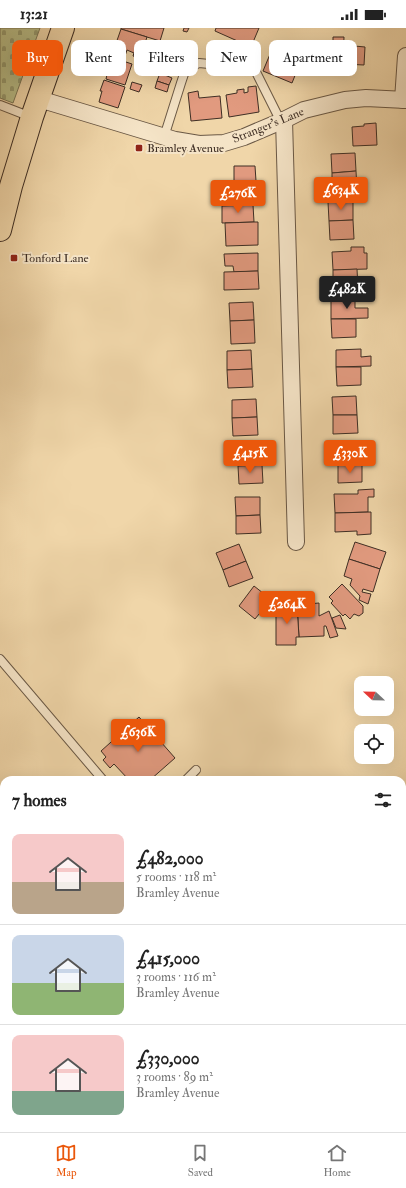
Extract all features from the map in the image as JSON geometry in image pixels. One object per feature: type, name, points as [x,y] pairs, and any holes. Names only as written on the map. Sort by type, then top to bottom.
[{"type":"highway","points":[[0,230],[6,185],[63,28]]},
{"type":"street","points":[[404,100],[406,56]]},
{"type":"street","name":"Stranger's Lane","points":[[35,108],[199,144],[224,143],[244,137],[304,110],[345,100],[366,98],[404,100]]},
{"type":"street","points":[[282,121],[296,542]]},
{"type":"lane","points":[[164,136],[184,74],[190,67],[199,63],[206,64]]},
{"type":"lane","points":[[258,76],[282,121]]},
{"type":"lane","points":[[0,105],[35,108]]},
{"type":"lane","points":[[0,660],[100,776]]},
{"type":"lane","points":[[190,776],[196,770]]},
{"type":"green space","points":[[0,28],[40,28],[36,40],[12,40],[12,76],[23,76],[13,103],[0,98]]},
{"type":"building","points":[[121,28],[164,28],[160,40]]},
{"type":"building","points":[[184,28],[189,28],[187,32],[183,31]]},
{"type":"building","points":[[216,28],[259,28],[254,40],[235,40],[215,31]]},
{"type":"building","points":[[121,29],[147,37],[146,40],[134,40],[134,53],[127,50],[126,53],[126,40],[117,40]]},
{"type":"building","points":[[333,37],[344,37],[344,40],[333,40]]},
{"type":"building","points":[[357,46],[365,47],[364,65],[357,65]]},
{"type":"building","points":[[269,57],[269,73],[263,71]]},
{"type":"building","points":[[126,62],[132,64],[125,85],[106,79],[107,76],[126,76]]},
{"type":"building","points":[[159,76],[167,76],[172,78],[169,85],[157,81]]},
{"type":"building","points":[[275,76],[295,76],[292,83]]},
{"type":"building","points":[[104,80],[125,87],[118,108],[99,102],[102,91],[100,91]]},
{"type":"building","points":[[157,81],[169,85],[167,92],[155,88]]},
{"type":"building","points":[[132,82],[142,85],[139,92],[130,89]]},
{"type":"building","points":[[256,86],[259,112],[229,117],[226,95],[237,93],[237,90],[244,89],[244,93],[248,92],[248,87]]},
{"type":"building","points":[[198,91],[199,98],[220,96],[222,118],[191,121],[188,93]]},
{"type":"building","points":[[376,123],[377,145],[353,146],[352,127]]},
{"type":"building","points":[[355,153],[356,171],[332,173],[331,154]]},
{"type":"building","points":[[234,166],[255,166],[256,181],[234,181]]},
{"type":"building","points":[[356,171],[357,190],[332,191],[332,173]]},
{"type":"building","points":[[256,181],[256,197],[225,198],[225,182]]},
{"type":"building","points":[[353,201],[353,220],[329,221],[328,202]]},
{"type":"building","points":[[253,205],[254,222],[222,223],[222,206]]},
{"type":"building","points":[[353,220],[354,239],[330,240],[329,221]]},
{"type":"building","points":[[258,222],[258,245],[226,246],[225,223]]},
{"type":"building","points":[[351,247],[364,247],[364,253],[367,253],[367,269],[333,270],[332,252],[351,251]]},
{"type":"building","points":[[258,253],[258,271],[234,272],[233,266],[225,266],[224,254]]},
{"type":"building","points":[[357,269],[358,288],[333,289],[333,270]]},
{"type":"building","points":[[258,271],[259,289],[224,290],[224,272]]},
{"type":"building","points":[[355,300],[355,308],[368,308],[368,318],[331,319],[331,301]]},
{"type":"building","points":[[253,302],[254,320],[230,321],[229,303]]},
{"type":"building","points":[[331,319],[356,319],[356,337],[332,338]]},
{"type":"building","points":[[254,320],[255,343],[231,344],[230,321]]},
{"type":"building","points":[[361,349],[361,357],[371,356],[371,366],[336,367],[336,350]]},
{"type":"building","points":[[251,350],[252,369],[227,370],[227,351]]},
{"type":"building","points":[[336,367],[361,367],[361,385],[337,386]]},
{"type":"building","points":[[252,369],[253,387],[228,388],[227,370]]},
{"type":"building","points":[[356,396],[357,415],[333,415],[332,397]]},
{"type":"building","points":[[256,399],[257,417],[232,418],[232,400]]},
{"type":"building","points":[[333,415],[357,415],[358,433],[333,434]]},
{"type":"building","points":[[257,417],[258,435],[233,436],[232,418]]},
{"type":"building","points":[[361,445],[362,464],[338,465],[337,446]]},
{"type":"building","points":[[262,447],[262,465],[238,466],[237,448]]},
{"type":"building","points":[[362,464],[362,482],[338,483],[338,465]]},
{"type":"building","points":[[262,465],[263,483],[239,484],[238,466]]},
{"type":"building","points":[[374,489],[374,497],[368,497],[368,512],[335,513],[334,494],[358,494],[358,490]]},
{"type":"building","points":[[235,497],[260,497],[260,515],[236,516]]},
{"type":"building","points":[[371,512],[371,534],[357,535],[357,531],[335,532],[335,513]]},
{"type":"building","points":[[260,515],[261,533],[236,534],[236,516]]},
{"type":"building","points":[[355,542],[386,552],[380,569],[349,559]]},
{"type":"building","points":[[239,544],[246,561],[223,570],[216,553]]},
{"type":"building","points":[[349,559],[380,569],[373,592],[363,589],[362,592],[371,594],[368,604],[359,600],[360,596],[350,585],[352,579],[344,576]]},
{"type":"building","points":[[246,561],[253,578],[229,587],[223,570]]},
{"type":"building","points":[[342,584],[363,606],[363,613],[359,616],[354,614],[350,619],[345,614],[343,616],[331,603],[333,601],[329,597]]},
{"type":"building","points":[[254,586],[268,597],[261,606],[264,608],[255,619],[239,606]]},
{"type":"building","points":[[319,603],[319,616],[329,611],[338,636],[330,638],[326,626],[324,626],[324,636],[299,637],[297,605]]},
{"type":"building","points":[[279,605],[297,605],[299,637],[296,637],[296,645],[276,645],[276,614],[279,615]]},
{"type":"building","points":[[340,615],[346,629],[336,628],[332,618]]},
{"type":"building","points":[[139,717],[175,758],[155,776],[125,776],[114,764],[110,768],[103,760],[106,757],[101,751]]},
{"type":"place","name":"Bramley Avenue","points":[[139,148]]},
{"type":"place","name":"Tonford Lane","points":[[14,258]]}]
